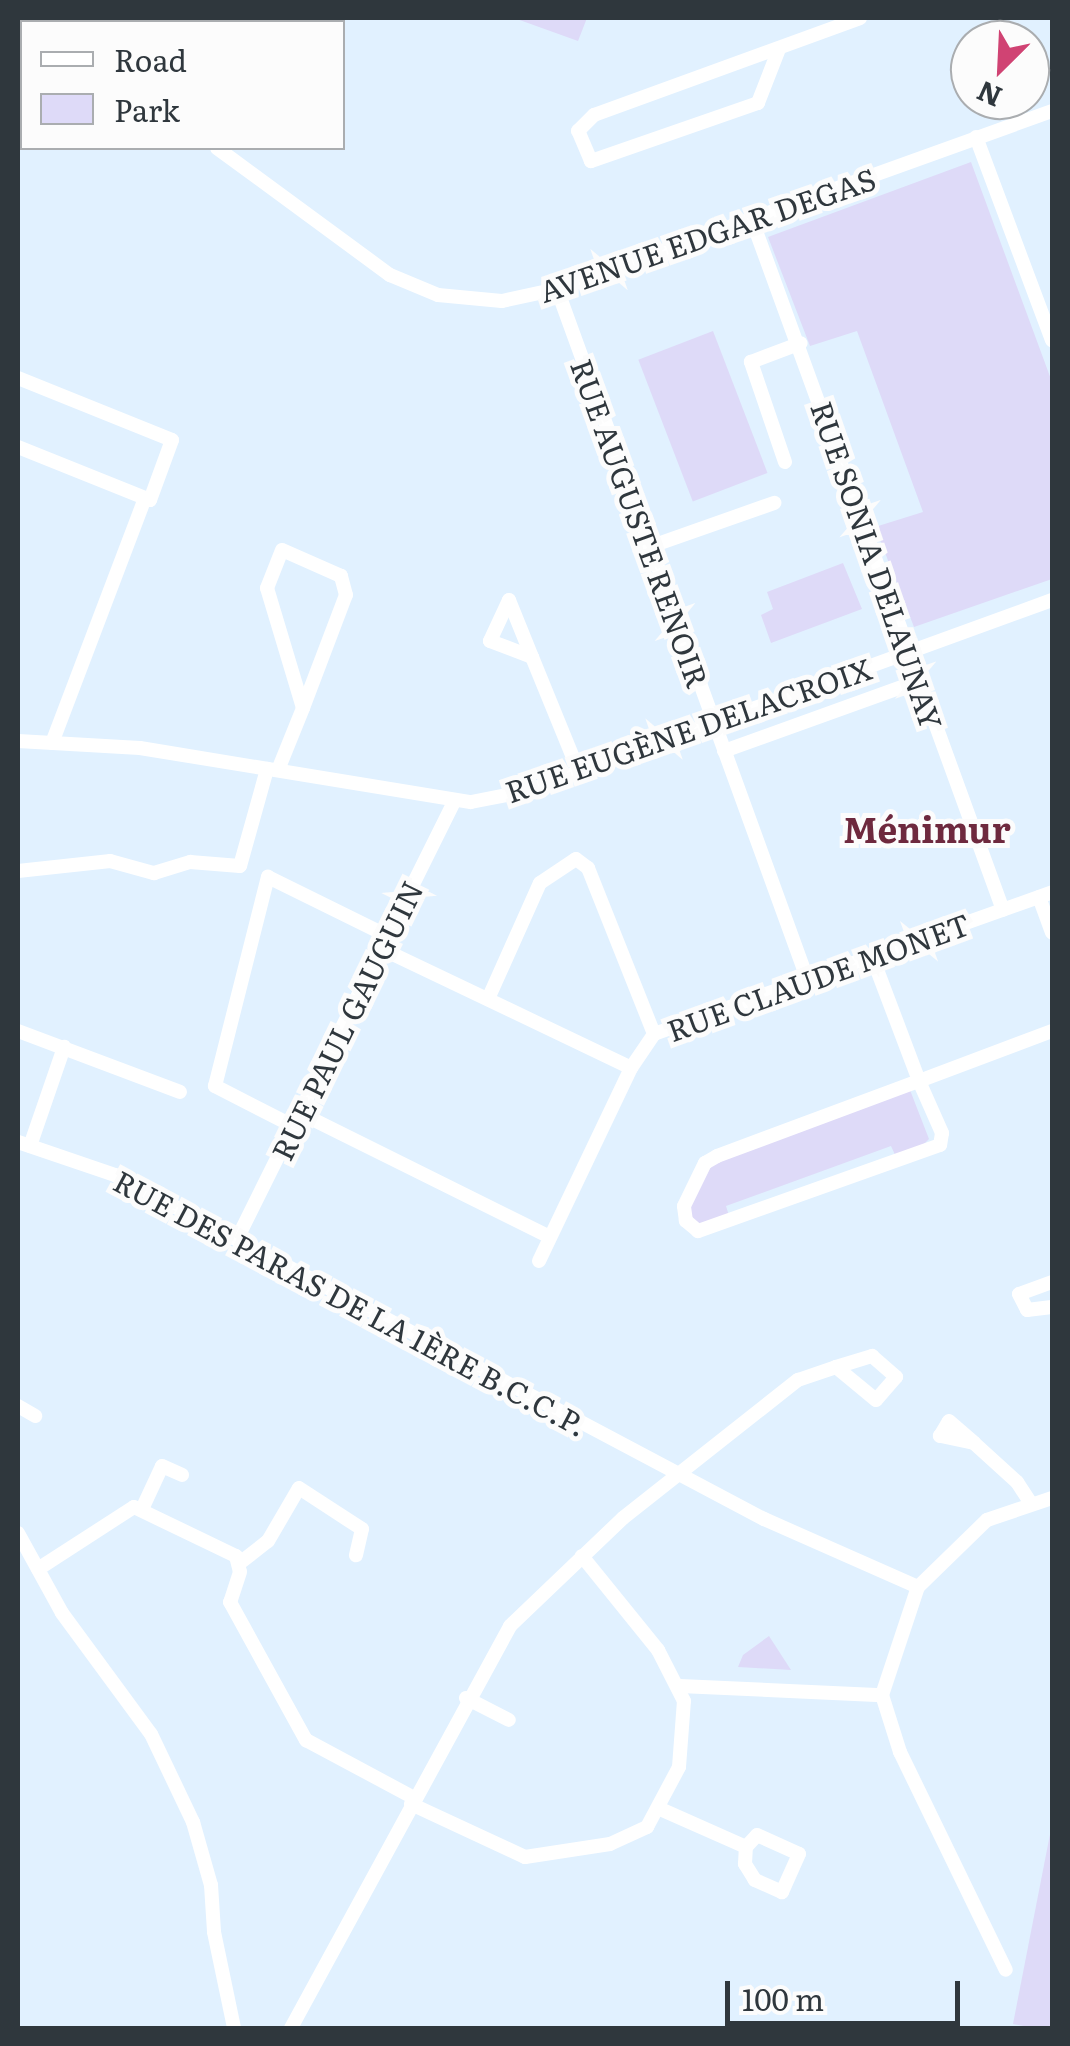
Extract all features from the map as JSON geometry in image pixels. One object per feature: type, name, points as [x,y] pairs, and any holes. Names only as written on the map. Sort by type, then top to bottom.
[{"type":"street","points":[[780,49],[758,103],[591,161],[578,131],[594,115],[860,18]]},
{"type":"street","name":"AVENUE EDGAR DEGAS","points":[[220,150],[390,274],[438,295],[502,301],[557,290],[1052,111]]},
{"type":"street","points":[[976,137],[1049,320],[1052,340]]},
{"type":"street","name":"RUE SONIA DELAUNAY","points":[[752,220],[801,344],[904,651],[1002,910]]},
{"type":"street","name":"RUE AUGUSTE RENOIR","points":[[557,290],[808,981]]},
{"type":"street","points":[[785,462],[751,362],[801,344]]},
{"type":"street","points":[[18,378],[172,440],[150,500],[18,447]]},
{"type":"street","points":[[52,742],[145,498]]},
{"type":"street","points":[[649,547],[774,503]]},
{"type":"street","points":[[18,872],[110,862],[154,873],[190,862],[240,866],[273,769],[303,708],[346,595],[341,576],[282,550],[267,588],[303,708]]},
{"type":"street","name":"RUE EUGÈNE DELACROIX","points":[[18,742],[52,742],[273,769],[454,800],[527,791],[1052,600]]},
{"type":"street","points":[[532,657],[579,772]]},
{"type":"street","points":[[724,751],[916,682]]},
{"type":"street","name":"RUE PAUL GAUGUIN","points":[[236,1239],[299,1121],[454,800]]},
{"type":"street","points":[[488,999],[540,882],[576,860],[588,868],[654,1034]]},
{"type":"street","points":[[548,1236],[215,1086],[268,877],[488,999],[630,1068]]},
{"type":"street","points":[[1046,895],[1052,933]]},
{"type":"street","name":"RUE CLAUDE MONET","points":[[538,1261],[630,1068],[654,1034],[1046,895]]},
{"type":"street","points":[[873,959],[919,1081],[942,1133],[940,1145],[710,1232],[686,1221],[684,1206],[705,1163],[717,1156],[919,1081],[1052,1031]]},
{"type":"street","points":[[18,1031],[180,1092]]},
{"type":"street","points":[[24,1144],[64,1047]]},
{"type":"street","name":"RUE DES PARAS DE LA 1ÈRE B.C.C.P.","points":[[24,1144],[115,1176],[678,1476],[918,1587]]},
{"type":"street","points":[[1052,1282],[1019,1294],[1026,1310],[1052,1307]]},
{"type":"street","points":[[290,2028],[466,1698],[510,1626],[582,1556],[798,1380],[836,1366]]},
{"type":"street","points":[[18,1406],[35,1416]]},
{"type":"street","points":[[974,1443],[1030,1502]]},
{"type":"street","points":[[142,1507],[162,1466],[182,1475]]},
{"type":"street","points":[[356,1554],[362,1529],[299,1488],[268,1542],[241,1562],[230,1602],[306,1740],[412,1801],[524,1858],[633,1837],[658,1808],[684,1743],[680,1686],[582,1556]]},
{"type":"street","points":[[1006,1970],[900,1752],[882,1696],[918,1587],[967,1534],[1030,1502],[1052,1498]]},
{"type":"street","points":[[38,1568],[125,1511],[142,1507],[241,1562]]},
{"type":"street","points":[[18,1532],[62,1613],[151,1734],[193,1822],[212,1885],[214,1932],[234,2028]]},
{"type":"street","points":[[680,1686],[882,1696]]},
{"type":"street","points":[[466,1698],[509,1720]]},
{"type":"street","points":[[658,1808],[746,1847]]},
{"type":"green space","points":[[514,18],[587,18],[578,41]]},
{"type":"green space","points":[[971,162],[1052,382],[1052,579],[914,627],[875,527],[923,512],[857,331],[810,346],[768,237]]},
{"type":"green space","points":[[713,331],[767,473],[693,502],[638,360]]},
{"type":"green space","points":[[843,563],[862,609],[771,643],[761,615],[773,609],[767,592]]},
{"type":"green space","points":[[910,1090],[929,1139],[923,1145],[896,1157],[891,1146],[726,1206],[730,1219],[705,1227],[692,1221],[689,1209],[707,1168],[720,1159]]},
{"type":"green space","points":[[769,1636],[791,1670],[738,1667],[743,1655]]},
{"type":"green space","points":[[1052,1824],[1052,2028],[1034,2028],[1013,2024]]},
{"type":"district","name":"Ménimur","points":[[927,828]]}]
